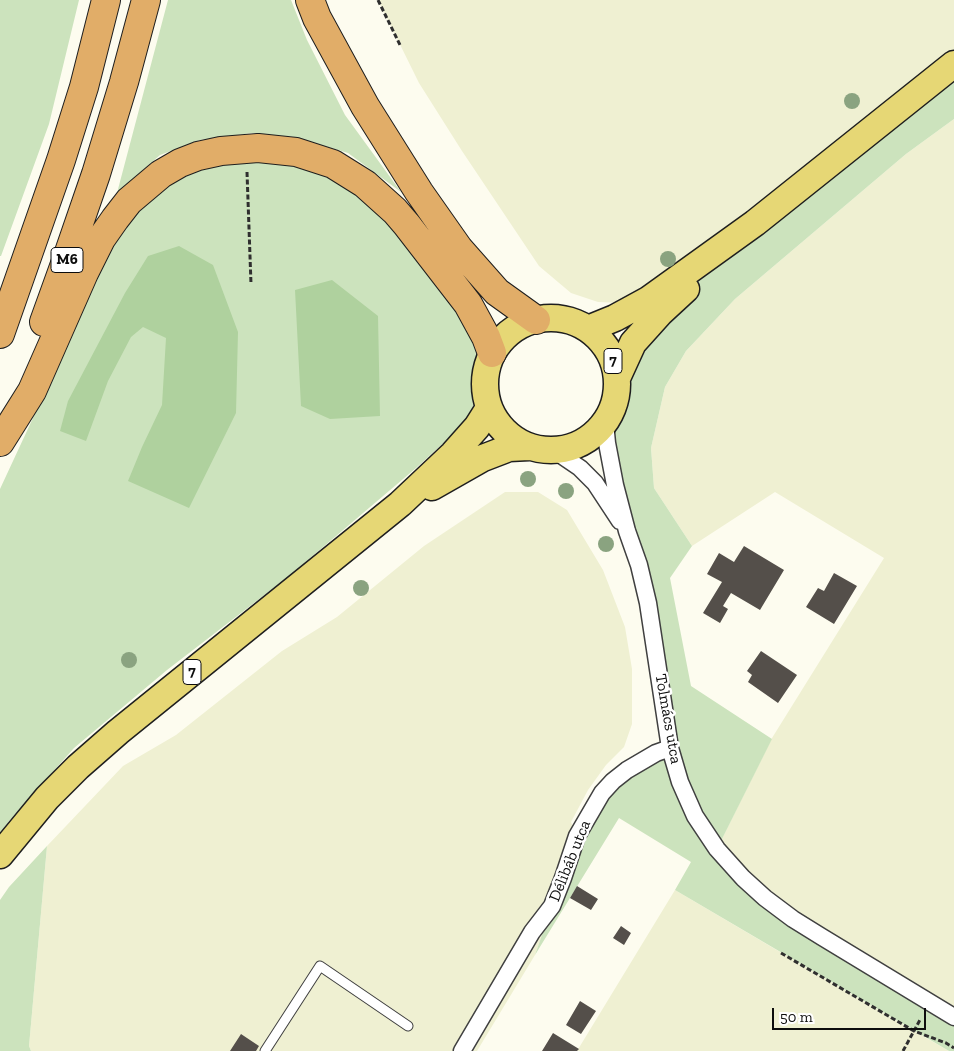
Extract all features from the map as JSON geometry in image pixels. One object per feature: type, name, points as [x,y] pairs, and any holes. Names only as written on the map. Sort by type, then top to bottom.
[{"type":"highway","name":"M6","points":[[0,334],[61,160],[84,87],[106,0]]},
{"type":"highway","name":"M6","points":[[0,435],[37,342],[87,200],[124,82],[146,0]]},
{"type":"highway","points":[[310,0],[317,18],[365,106],[418,192],[460,249],[497,292],[536,320]]},
{"type":"highway","points":[[0,442],[32,391],[84,273],[101,239],[114,219],[129,201],[161,174],[180,163],[198,156],[221,151],[258,148],[303,154],[333,164],[365,184],[395,211],[468,304],[486,337],[492,353]]},
{"type":"main road","name":"7","points":[[588,329],[648,300],[755,223],[954,64]]},
{"type":"main road","name":"7","points":[[617,378],[633,343],[638,337],[660,313],[755,223]]},
{"type":"main road","name":"7","points":[[547,318],[563,319],[588,329],[605,345],[615,366],[617,394],[613,409],[605,423],[597,432],[578,445],[555,451],[529,447],[509,436],[497,423],[486,398],[485,377],[487,366],[492,353],[500,341],[523,324],[547,318]]},
{"type":"main road","name":"7","points":[[0,856],[48,798],[78,767],[118,732],[400,504],[453,454],[477,427],[489,408]]},
{"type":"main road","name":"7","points":[[400,504],[483,458],[509,448],[529,447]]},
{"type":"street","name":"Tolmács utca","points":[[605,423],[608,452],[615,485],[627,531],[639,565],[648,603],[670,748],[680,782],[696,816],[717,849],[743,878],[765,898],[793,919],[954,1017]]},
{"type":"street","name":"Tolmács utca","points":[[555,451],[580,468],[595,483],[627,531]]},
{"type":"street","name":"Délibáb utca","points":[[462,1051],[532,932],[552,906],[564,878],[577,836],[602,793],[613,780],[627,770],[656,753],[670,748]]},
{"type":"lane","points":[[265,1051],[320,966],[408,1026]]},
{"type":"path","points":[[378,0],[400,45]]},
{"type":"path","points":[[246,148],[251,284]]},
{"type":"path","points":[[781,954],[914,1031],[954,1048]]},
{"type":"path","points":[[903,1051],[927,1001]]},
{"type":"green space","points":[[0,0],[79,0],[49,124],[1,256],[0,256]]},
{"type":"green space","points":[[168,0],[291,0],[307,40],[345,115],[401,192],[348,153],[294,137],[252,133],[200,140],[160,155],[117,193]]},
{"type":"green space","points":[[378,0],[954,0],[954,64],[622,303],[598,302],[571,293],[539,266],[419,83]]},
{"type":"green space","points":[[954,64],[954,119],[906,154],[735,299],[686,351],[665,387],[651,448],[654,488],[692,546],[670,578],[691,686],[772,739],[717,849],[743,878],[954,1017],[954,1051],[949,1051],[675,890],[691,862],[619,818],[535,955],[552,906],[602,793],[670,748],[605,423],[613,409],[617,394],[617,378],[633,343],[755,223]]},
{"type":"green space","points":[[954,119],[954,1017],[822,937],[717,849],[772,738],[884,558],[775,492],[692,546],[654,488],[651,448],[665,387],[686,351],[735,299],[906,154]]},
{"type":"green space","points":[[259,161],[310,166],[360,196],[418,255],[475,333],[477,359],[475,402],[469,420],[416,468],[289,576],[167,670],[74,748],[0,833],[0,489],[52,377],[85,295],[126,219],[166,184],[208,167]]},
{"type":"green space","points":[[179,246],[213,265],[238,332],[236,413],[189,508],[128,481],[162,405],[166,338],[143,327],[131,337],[108,381],[86,441],[60,431],[68,401],[125,293],[148,256]]},
{"type":"green space","points":[[332,280],[378,316],[380,416],[330,419],[301,406],[295,290]]},
{"type":"green space","points":[[505,492],[538,492],[567,510],[603,570],[625,627],[632,669],[632,724],[624,747],[606,765],[588,790],[571,822],[577,836],[535,955],[477,1051],[31,1051],[29,1046],[47,846],[123,766],[176,735],[282,651],[337,617],[424,546]]},
{"type":"green space","points":[[47,846],[29,1046],[31,1051],[0,1051],[0,900],[9,887]]},
{"type":"green space","points":[[675,890],[914,1031],[949,1051],[577,1051]]},
{"type":"building","points":[[744,546],[784,570],[760,610],[731,593],[723,606],[728,609],[720,623],[703,613],[722,582],[707,574],[719,553],[734,562]]},
{"type":"building","points":[[834,573],[857,586],[834,624],[806,607],[818,588],[824,591]]},
{"type":"building","points":[[761,651],[797,675],[778,703],[748,682],[752,675],[747,671]]},
{"type":"building","points":[[577,886],[598,899],[591,910],[570,898]]},
{"type":"building","points":[[621,926],[631,933],[624,945],[613,938]]},
{"type":"building","points":[[580,1001],[596,1011],[581,1034],[566,1025]]},
{"type":"building","points":[[553,1033],[579,1049],[577,1051],[542,1051]]},
{"type":"building","points":[[241,1034],[259,1046],[256,1051],[230,1051]]}]
